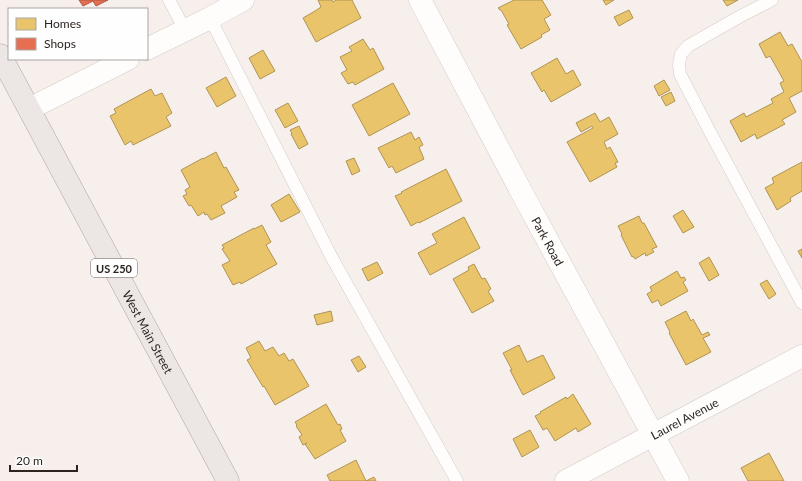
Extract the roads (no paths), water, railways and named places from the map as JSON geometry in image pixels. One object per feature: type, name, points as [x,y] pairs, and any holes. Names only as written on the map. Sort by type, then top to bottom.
[{"type":"main road","name":"West Main Street","points":[[0,55],[228,481]]},
{"type":"street","points":[[148,48],[243,0]]},
{"type":"street","name":"Park Road","points":[[420,0],[678,481]]},
{"type":"street","points":[[29,109],[126,60]]},
{"type":"street","name":"Laurel Avenue","points":[[566,481],[802,356]]},
{"type":"lane","points":[[169,0],[185,30]]},
{"type":"lane","points":[[772,0],[688,46],[681,54],[679,64],[680,74],[802,303]]},
{"type":"lane","points":[[210,18],[331,256],[457,481]]}]
